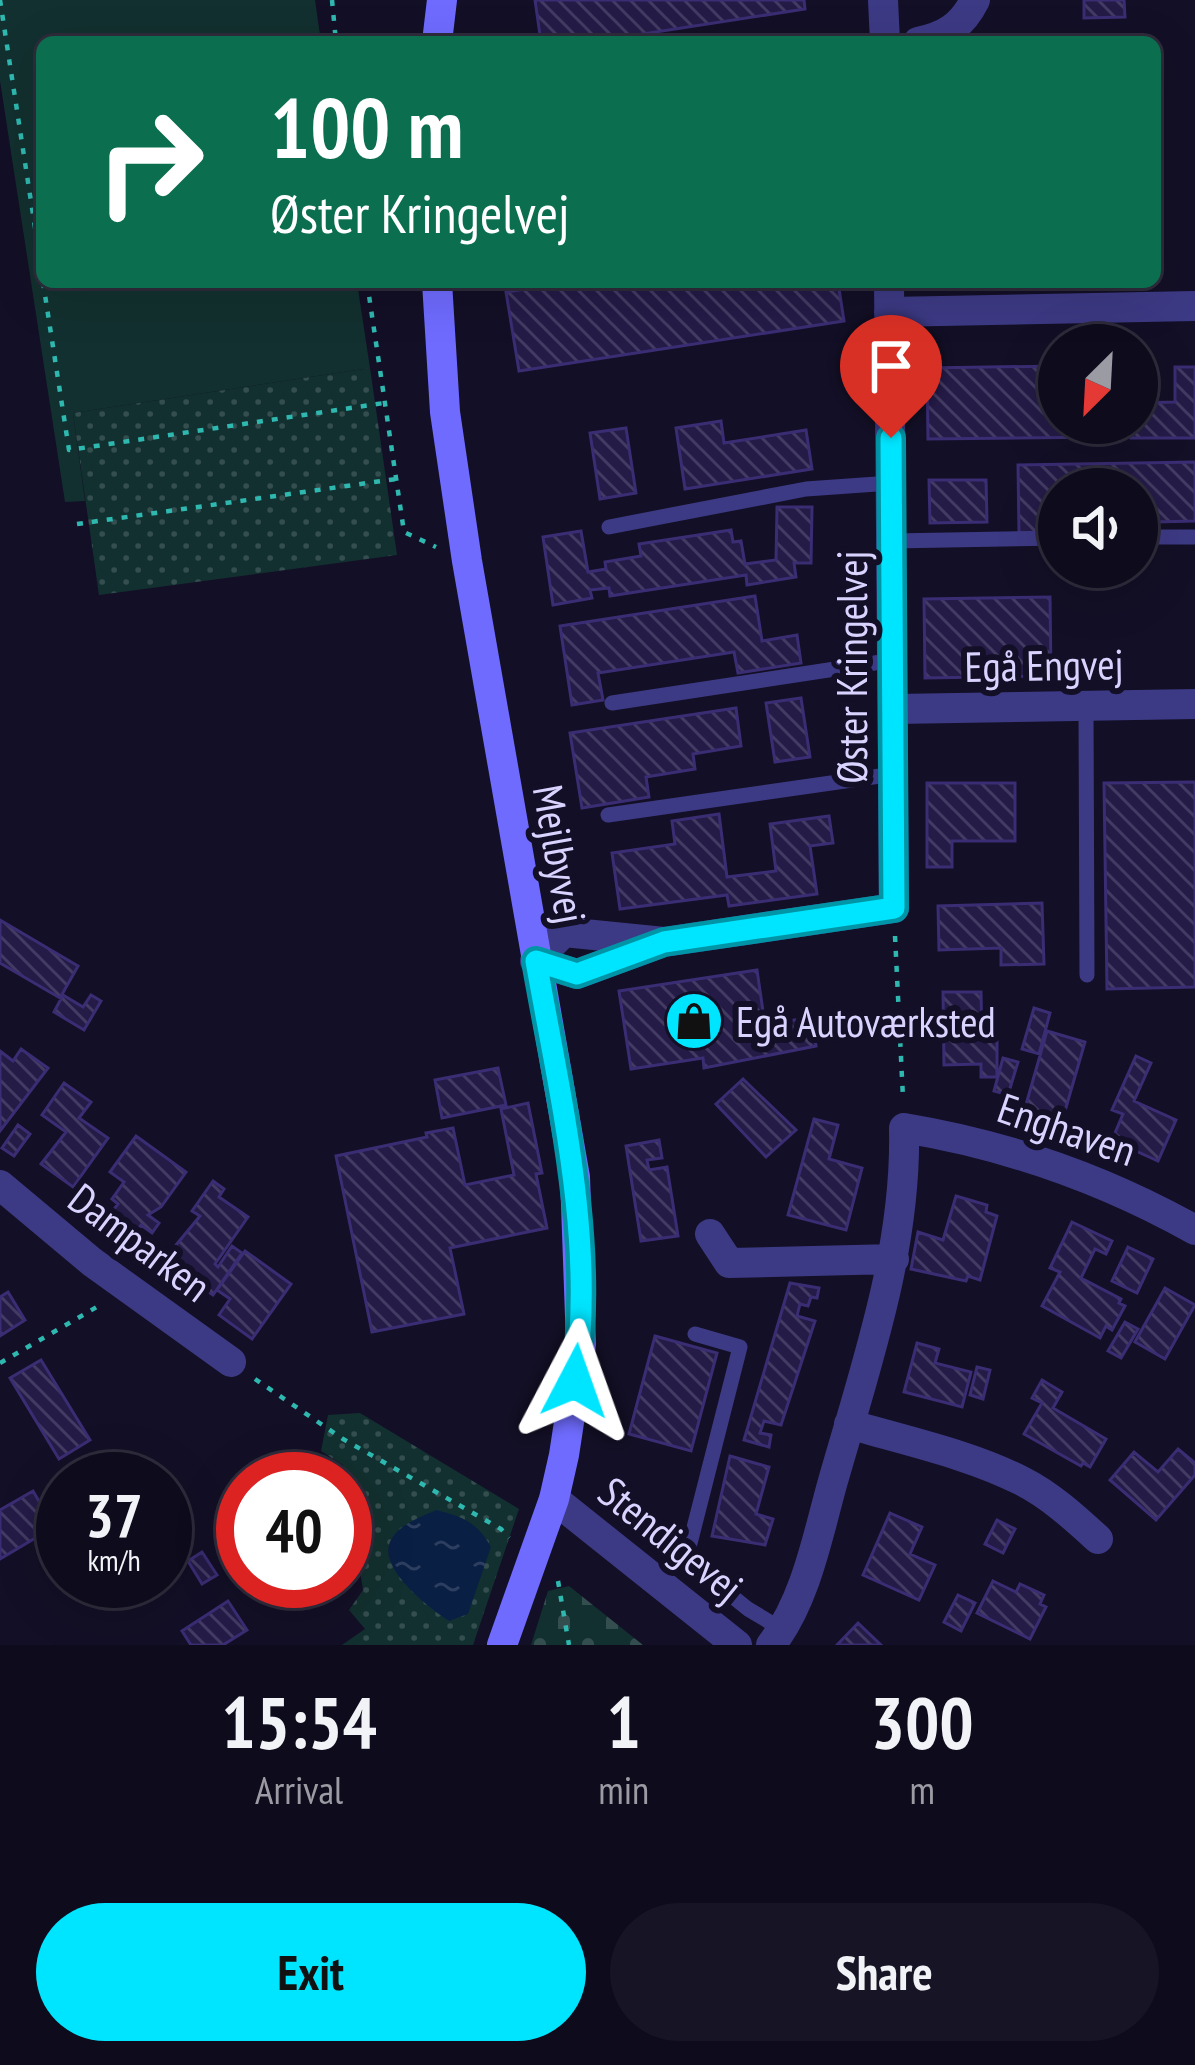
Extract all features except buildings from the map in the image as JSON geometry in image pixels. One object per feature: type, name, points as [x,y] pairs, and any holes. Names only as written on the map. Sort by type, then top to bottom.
[{"type":"street","points":[[438,36],[442,0]]},
{"type":"street","points":[[883,0],[885,36]]},
{"type":"street","points":[[942,36],[965,20],[975,0]]},
{"type":"street","name":"Mejlbyvej","points":[[437,288],[445,412],[467,561],[575,1177],[581,1344],[554,1499],[502,1645]]},
{"type":"street","points":[[889,297],[1195,306]]},
{"type":"street","name":"Øster Kringelvej","points":[[889,297],[894,908]]},
{"type":"street","name":"Egå Engvej","points":[[895,710],[1195,704]]},
{"type":"street","points":[[536,961],[577,974],[664,942],[894,908]]},
{"type":"street","points":[[777,1637],[812,1556],[894,1259],[905,1179],[904,1128]]},
{"type":"street","name":"Enghaven","points":[[904,1128],[964,1138],[1073,1172],[1141,1199],[1195,1230]]},
{"type":"street","name":"Damparken","points":[[0,1186],[128,1289],[230,1362]]},
{"type":"street","points":[[710,1234],[729,1263],[894,1259]]},
{"type":"street","points":[[849,1424],[1023,1481],[1068,1511],[1098,1539]]},
{"type":"street","name":"Stendigevej","points":[[554,1499],[736,1645]]},
{"type":"lane","points":[[609,526],[806,489],[891,483]]},
{"type":"lane","points":[[1158,537],[1195,536]]},
{"type":"lane","points":[[892,541],[1038,538]]},
{"type":"lane","points":[[612,704],[894,659]]},
{"type":"lane","points":[[1086,706],[1088,975]]},
{"type":"lane","points":[[608,815],[894,774]]},
{"type":"lane","points":[[694,1334],[740,1347],[686,1558],[777,1637]]},
{"type":"path","points":[[0,0],[36,234]]},
{"type":"path","points":[[332,0],[335,36]]},
{"type":"path","points":[[45,288],[69,450],[384,403]]},
{"type":"path","points":[[368,288],[404,532],[467,561]]},
{"type":"path","points":[[77,524],[396,478]]},
{"type":"path","points":[[894,908],[904,1128]]},
{"type":"path","points":[[0,1363],[128,1289]]},
{"type":"path","points":[[230,1362],[343,1439],[501,1528],[558,1581],[569,1645]]},
{"type":"green space","points":[[0,0],[315,0],[320,36],[36,36],[36,288],[358,288],[370,368],[73,413],[85,501],[65,502],[0,81]]},
{"type":"green space","points":[[370,368],[397,555],[99,595],[73,413]]},
{"type":"green space","points":[[360,1413],[519,1509],[473,1645],[342,1645],[365,1629],[350,1608],[372,1608],[372,1452],[321,1451],[328,1415]]},
{"type":"green space","points":[[569,1586],[643,1645],[531,1645],[548,1591]]},
{"type":"water","points":[[436,1510],[468,1522],[491,1547],[468,1614],[449,1621],[398,1576],[388,1553],[398,1531]]},
{"type":"place","name":"Egå Autoværksted","points":[[694,1021]]},
{"type":"route","points":[[575,1381],[581,1344],[575,1177],[536,961],[577,974],[664,942],[894,908],[891,438]]}]
